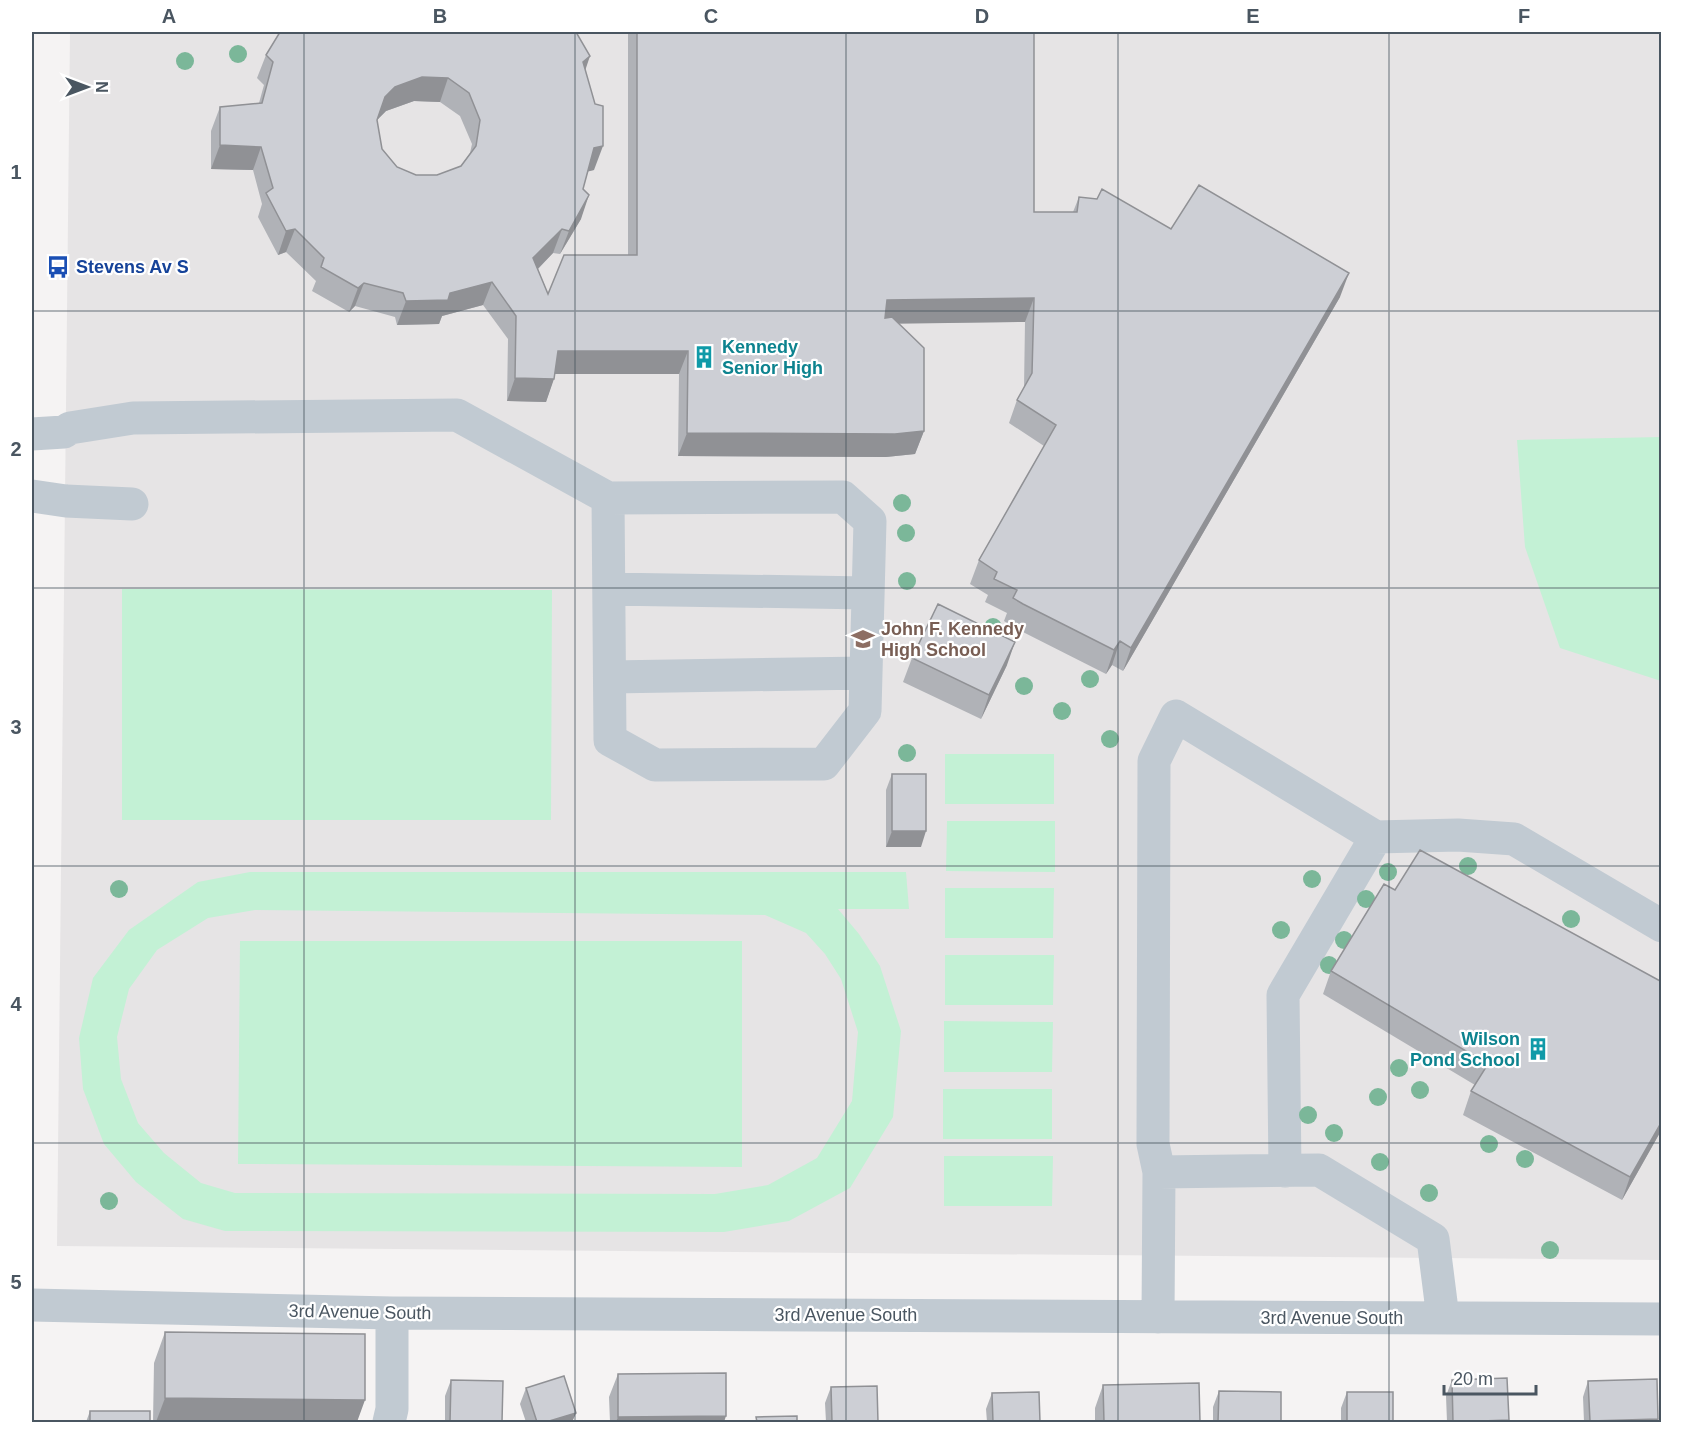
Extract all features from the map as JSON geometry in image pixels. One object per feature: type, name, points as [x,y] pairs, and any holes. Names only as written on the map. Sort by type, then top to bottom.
[{"type":"street","points":[[32,434],[64,432],[70,428],[133,418],[457,415],[608,498],[843,497],[870,521],[865,711],[824,764],[655,765],[610,740],[608,498]]},
{"type":"street","points":[[32,496],[66,501],[132,504]]},
{"type":"street","points":[[609,589],[868,593]]},
{"type":"street","points":[[610,677],[866,673]]},
{"type":"street","points":[[1158,1317],[1159,1172],[1153,1144],[1154,761],[1176,716],[1376,837],[1458,835],[1514,839],[1662,926]]},
{"type":"street","points":[[1285,1171],[1283,994],[1376,837]]},
{"type":"street","points":[[1159,1172],[1319,1170],[1433,1239],[1443,1318]]},
{"type":"street","name":"3rd Avenue South","points":[[32,1305],[392,1313],[1662,1319]]},
{"type":"street","points":[[388,1422],[392,1409],[392,1313]]},
{"type":"shaded area","name":"John F. Kennedy High School","points":[[70,32],[1661,32],[1661,1260],[57,1246]]},
{"type":"green space","points":[[1662,437],[1661,681],[1560,648],[1525,547],[1517,440]]},
{"type":"green space","points":[[122,589],[552,590],[551,820],[122,820]]},
{"type":"green space","points":[[945,754],[1054,754],[1054,804],[945,804]]},
{"type":"green space","points":[[947,821],[1055,821],[1055,872],[946,871]]},
{"type":"green space","points":[[250,872],[906,872],[909,909],[838,909],[859,934],[880,966],[901,1031],[893,1117],[850,1188],[789,1221],[724,1232],[225,1231],[183,1219],[136,1182],[104,1144],[83,1089],[79,1038],[93,978],[129,930],[198,882]],"holes":[[[255,910],[765,915],[806,933],[825,954],[841,979],[858,1032],[852,1101],[817,1158],[768,1185],[715,1194],[235,1193],[201,1183],[164,1153],[138,1123],[121,1079],[117,1037],[129,989],[157,950],[208,918]]]},
{"type":"green space","points":[[945,888],[1054,888],[1053,938],[945,938]]},
{"type":"green space","points":[[240,941],[742,941],[742,1167],[238,1164]]},
{"type":"green space","points":[[945,955],[1054,955],[1053,1005],[945,1005]]},
{"type":"green space","points":[[944,1021],[1053,1022],[1052,1072],[944,1072]]},
{"type":"green space","points":[[943,1089],[1052,1089],[1052,1139],[943,1139]]},
{"type":"green space","points":[[944,1156],[1053,1156],[1052,1206],[944,1206]]},
{"type":"building","name":"Kennedy Senior High","points":[[280,32],[576,32],[590,56],[583,62],[595,104],[603,106],[603,146],[594,148],[583,189],[589,195],[569,231],[562,229],[533,258],[548,294],[564,255],[637,255],[637,32],[1034,32],[1034,212],[1077,212],[1079,197],[1097,199],[1102,189],[1171,229],[1199,185],[1349,273],[1131,648],[1120,641],[1114,650],[1013,598],[1017,590],[994,579],[997,572],[979,560],[1056,425],[1017,400],[1032,373],[1034,298],[887,300],[885,318],[892,317],[924,348],[924,431],[895,434],[687,433],[688,351],[558,351],[554,379],[515,378],[516,316],[492,282],[450,293],[448,300],[406,301],[403,293],[364,283],[358,288],[321,267],[324,258],[295,229],[286,231],[266,193],[273,188],[261,147],[220,145],[220,107],[262,103],[273,62],[266,55]],"holes":[[[422,77],[448,78],[469,93],[480,120],[476,146],[461,166],[437,175],[416,175],[397,167],[382,149],[377,120],[385,97],[395,87]]]},
{"type":"building","points":[[938,604],[1015,642],[989,695],[912,658]]},
{"type":"building","points":[[892,774],[926,774],[926,831],[892,831]]},
{"type":"building","name":"Wilson Pond School","points":[[1420,850],[1662,982],[1662,1121],[1630,1177],[1471,1091],[1488,1064],[1331,971],[1384,884],[1395,890]]},
{"type":"building","points":[[165,1332],[365,1334],[365,1400],[165,1398]]},
{"type":"building","points":[[726,1373],[726,1416],[618,1417],[618,1374]]},
{"type":"building","points":[[564,1376],[576,1413],[546,1422],[537,1422],[526,1388]]},
{"type":"building","points":[[1507,1378],[1509,1420],[1453,1422],[1452,1380]]},
{"type":"building","points":[[1657,1379],[1658,1419],[1590,1421],[1588,1381]]},
{"type":"building","points":[[451,1380],[503,1381],[502,1422],[450,1422]]},
{"type":"building","points":[[1199,1383],[1200,1422],[1104,1422],[1103,1385]]},
{"type":"building","points":[[877,1386],[878,1422],[832,1422],[831,1387]]},
{"type":"building","points":[[1219,1391],[1281,1392],[1281,1422],[1218,1422]]},
{"type":"building","points":[[1039,1392],[1040,1422],[993,1422],[992,1393]]},
{"type":"building","points":[[1347,1392],[1393,1392],[1393,1422],[1347,1422]]},
{"type":"building","points":[[90,1411],[150,1411],[150,1422],[90,1422]]},
{"type":"building","points":[[797,1416],[797,1422],[757,1422],[756,1417]]},
{"type":"place","name":"Stevens Av S","points":[[58,267]]},
{"type":"place","name":"Kennedy Senior High","points":[[704,357]]},
{"type":"place","name":"John F. Kennedy High School","points":[[863,639]]},
{"type":"place","name":"Wilson Pond School","points":[[1538,1049]]}]
